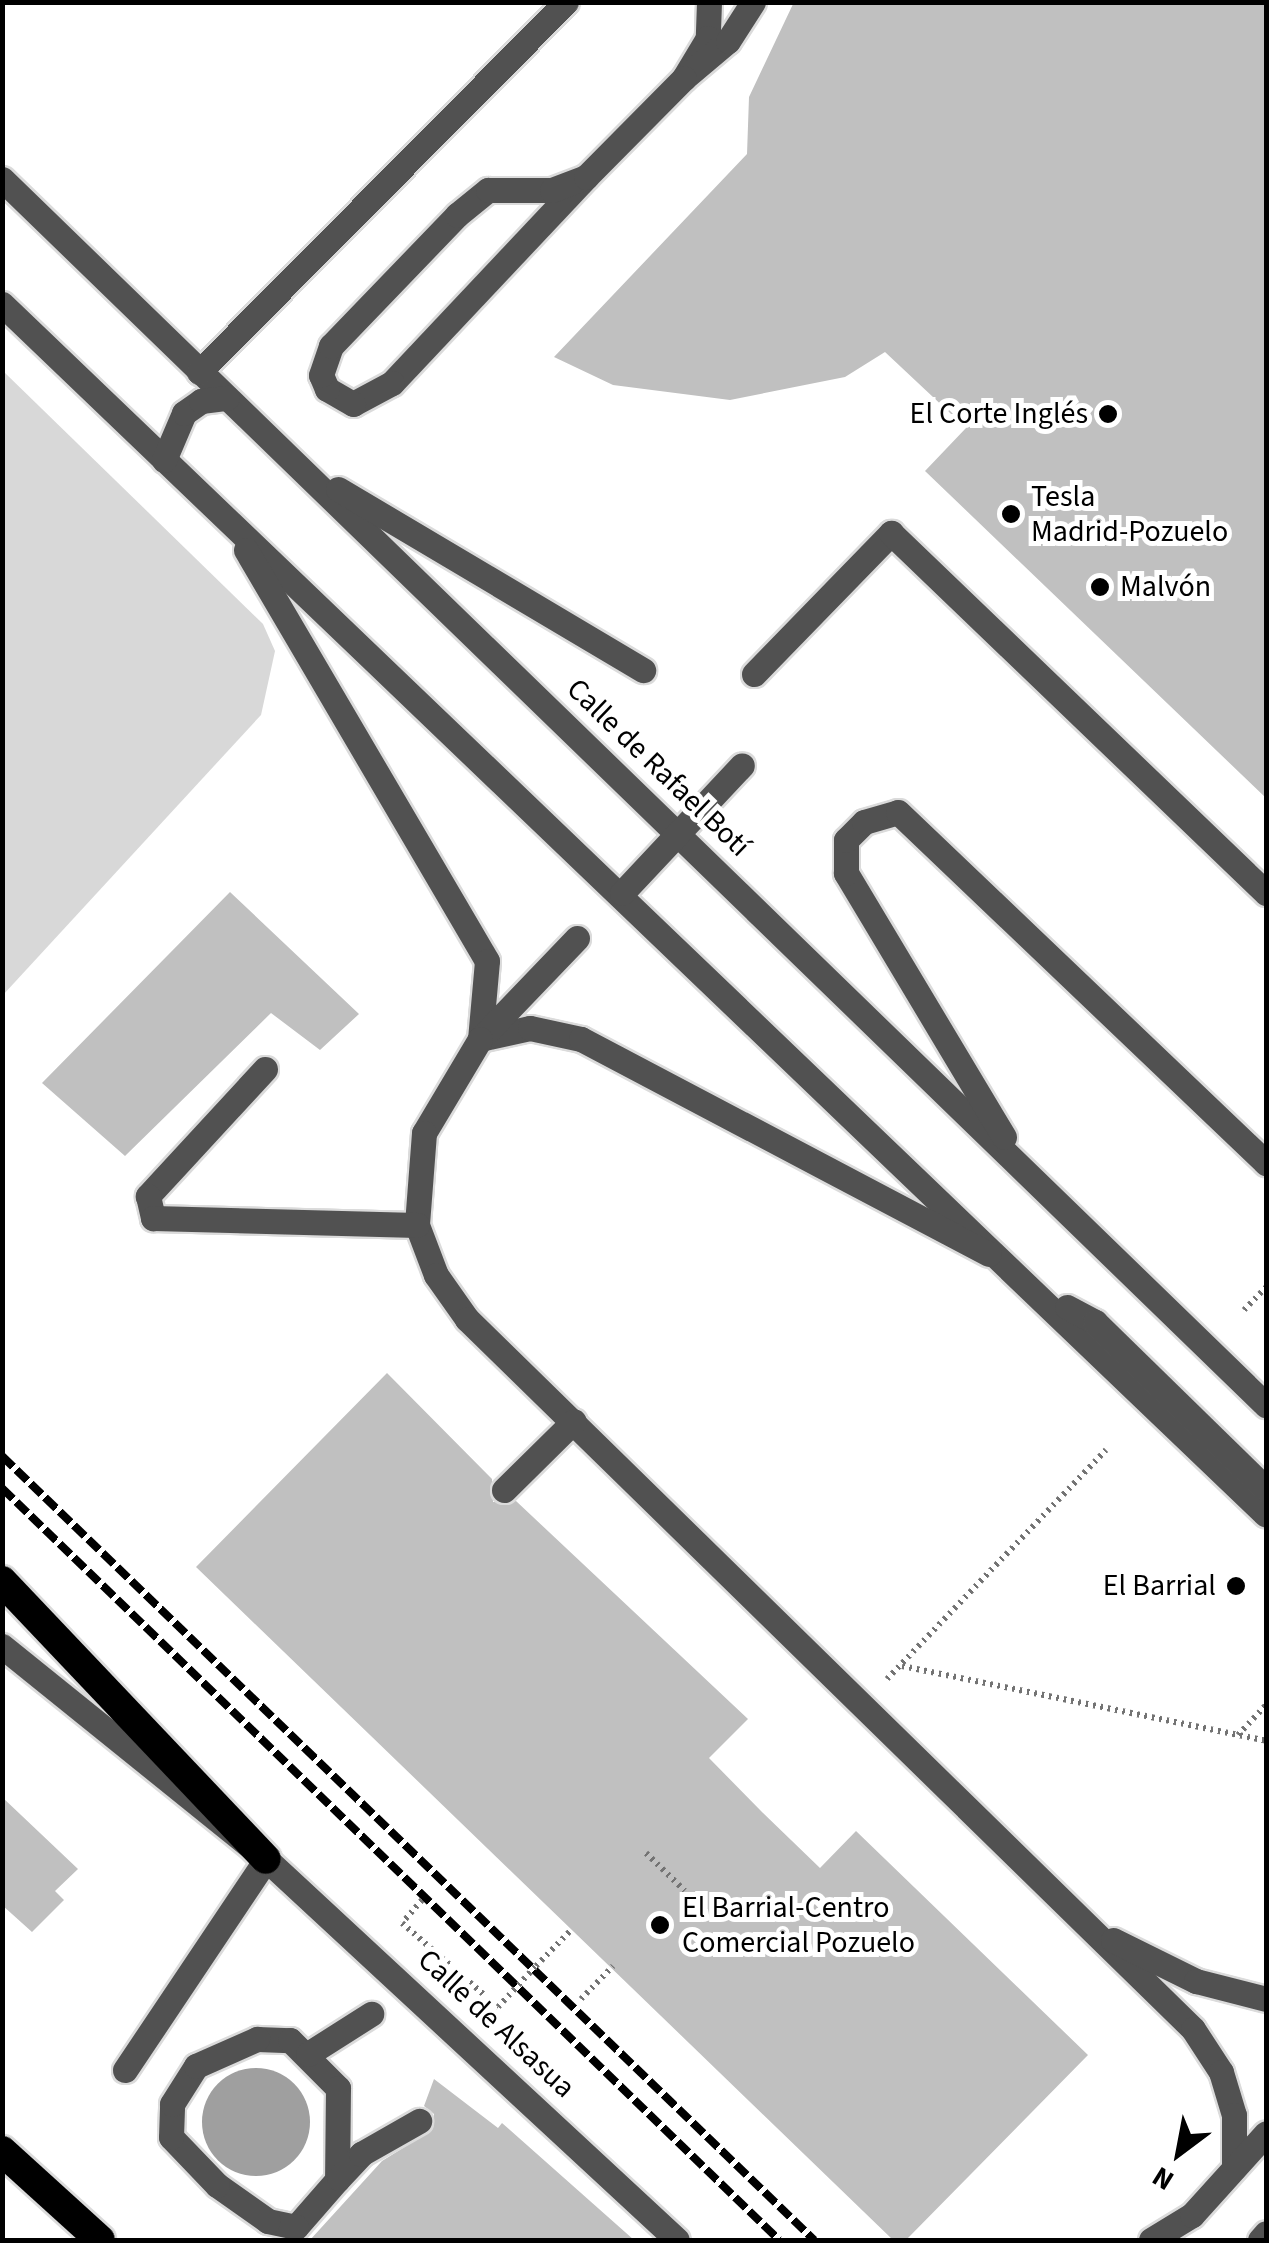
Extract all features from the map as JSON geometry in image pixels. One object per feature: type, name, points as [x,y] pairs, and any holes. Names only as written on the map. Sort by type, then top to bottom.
[{"type":"highway","points":[[2,1581],[266,1859]]},
{"type":"highway","points":[[2,2151],[100,2240]]},
{"type":"street","points":[[199,372],[566,2]]},
{"type":"street","points":[[684,78],[708,38],[708,2]]},
{"type":"street","points":[[586,177],[552,190],[488,190],[355,318],[320,375],[338,400],[353,404],[392,384],[586,177],[684,78],[728,42],[753,2]]},
{"type":"street","name":"Calle de Rafael Botí","points":[[2,179],[1266,1405]]},
{"type":"street","points":[[2,304],[1018,1270],[1266,1515]]},
{"type":"street","points":[[164,460],[184,413],[200,400],[227,398]]},
{"type":"street","points":[[303,468],[643,670]]},
{"type":"street","points":[[228,520],[487,961],[480,1040]]},
{"type":"street","points":[[754,674],[891,532],[1266,893]]},
{"type":"street","points":[[622,893],[742,765]]},
{"type":"street","points":[[1022,1167],[846,873],[846,840],[864,822],[898,812],[1266,1163]]},
{"type":"street","points":[[577,938],[480,1040],[424,1133],[417,1225],[436,1275],[467,1318],[1193,2029],[1221,2072],[1234,2115],[1234,2168]]},
{"type":"street","points":[[480,1040],[530,1028],[581,1039],[1018,1270]]},
{"type":"street","points":[[266,1069],[148,1196],[153,1218],[417,1225]]},
{"type":"street","points":[[1052,1304],[1095,1322],[1266,1489]]},
{"type":"street","points":[[504,1490],[574,1421]]},
{"type":"street","name":"Calle de Alsasua","points":[[2,1646],[68,1706],[266,1859],[677,2240]]},
{"type":"street","points":[[125,2070],[266,1859]]},
{"type":"street","points":[[1094,1931],[1196,1981],[1266,1999]]},
{"type":"street","points":[[308,2054],[370,2014]]},
{"type":"street","points":[[338,2180],[338,2088],[290,2040],[226,2047],[196,2066],[172,2104],[170,2137],[217,2185],[268,2221],[298,2234],[361,2154],[419,2120]]},
{"type":"street","points":[[1151,2240],[1192,2215],[1266,2132]]},
{"type":"street","points":[[1260,2240],[1266,2233]]},
{"type":"path","points":[[1244,1310],[1266,1287]]},
{"type":"path","points":[[888,1680],[1106,1450]]},
{"type":"path","points":[[902,1666],[1266,1741]]},
{"type":"path","points":[[1238,1735],[1266,1705]]},
{"type":"path","points":[[646,1853],[686,1892]]},
{"type":"path","points":[[422,1900],[402,1924],[494,2010],[572,1929]]},
{"type":"path","points":[[581,2000],[613,1966]]},
{"type":"shaded area","points":[[3,371],[263,624],[275,651],[261,715],[3,995]]},
{"type":"shaded area","points":[[256,2068],[277,2072],[294,2084],[306,2101],[310,2122],[306,2143],[294,2160],[277,2172],[256,2176],[235,2172],[218,2160],[206,2143],[202,2122],[206,2101],[218,2084],[235,2072]]},
{"type":"building","name":"El Corte Inglés","points":[[794,2],[1266,2],[1266,798],[925,471],[966,428],[885,352],[845,377],[730,400],[613,385],[554,357],[747,154],[749,97]]},
{"type":"building","points":[[230,892],[359,1014],[320,1050],[271,1013],[125,1156],[42,1083]]},
{"type":"building","points":[[387,1373],[492,1479],[493,1502],[516,1501],[748,1719],[709,1758],[762,1812],[820,1868],[856,1831],[1088,2055],[906,2240],[893,2240],[196,1567]]},
{"type":"building","points":[[2,1797],[78,1869],[55,1891],[64,1900],[32,1932],[2,1905]]},
{"type":"building","points":[[434,2079],[498,2128],[502,2123],[634,2240],[310,2240],[382,2161],[432,2130],[434,2114],[424,2106]]},
{"type":"railway","points":[[2,1456],[814,2240]]},
{"type":"railway","points":[[2,1488],[779,2240]]},
{"type":"place","name":"El Corte Inglés","points":[[1108,414]]},
{"type":"place","name":"Tesla Madrid-Pozuelo","points":[[1011,514]]},
{"type":"place","name":"Malvón","points":[[1100,587]]},
{"type":"place","name":"El Barrial","points":[[1236,1586]]},
{"type":"place","name":"El Barrial-Centro Comercial Pozuelo","points":[[660,1925]]}]
